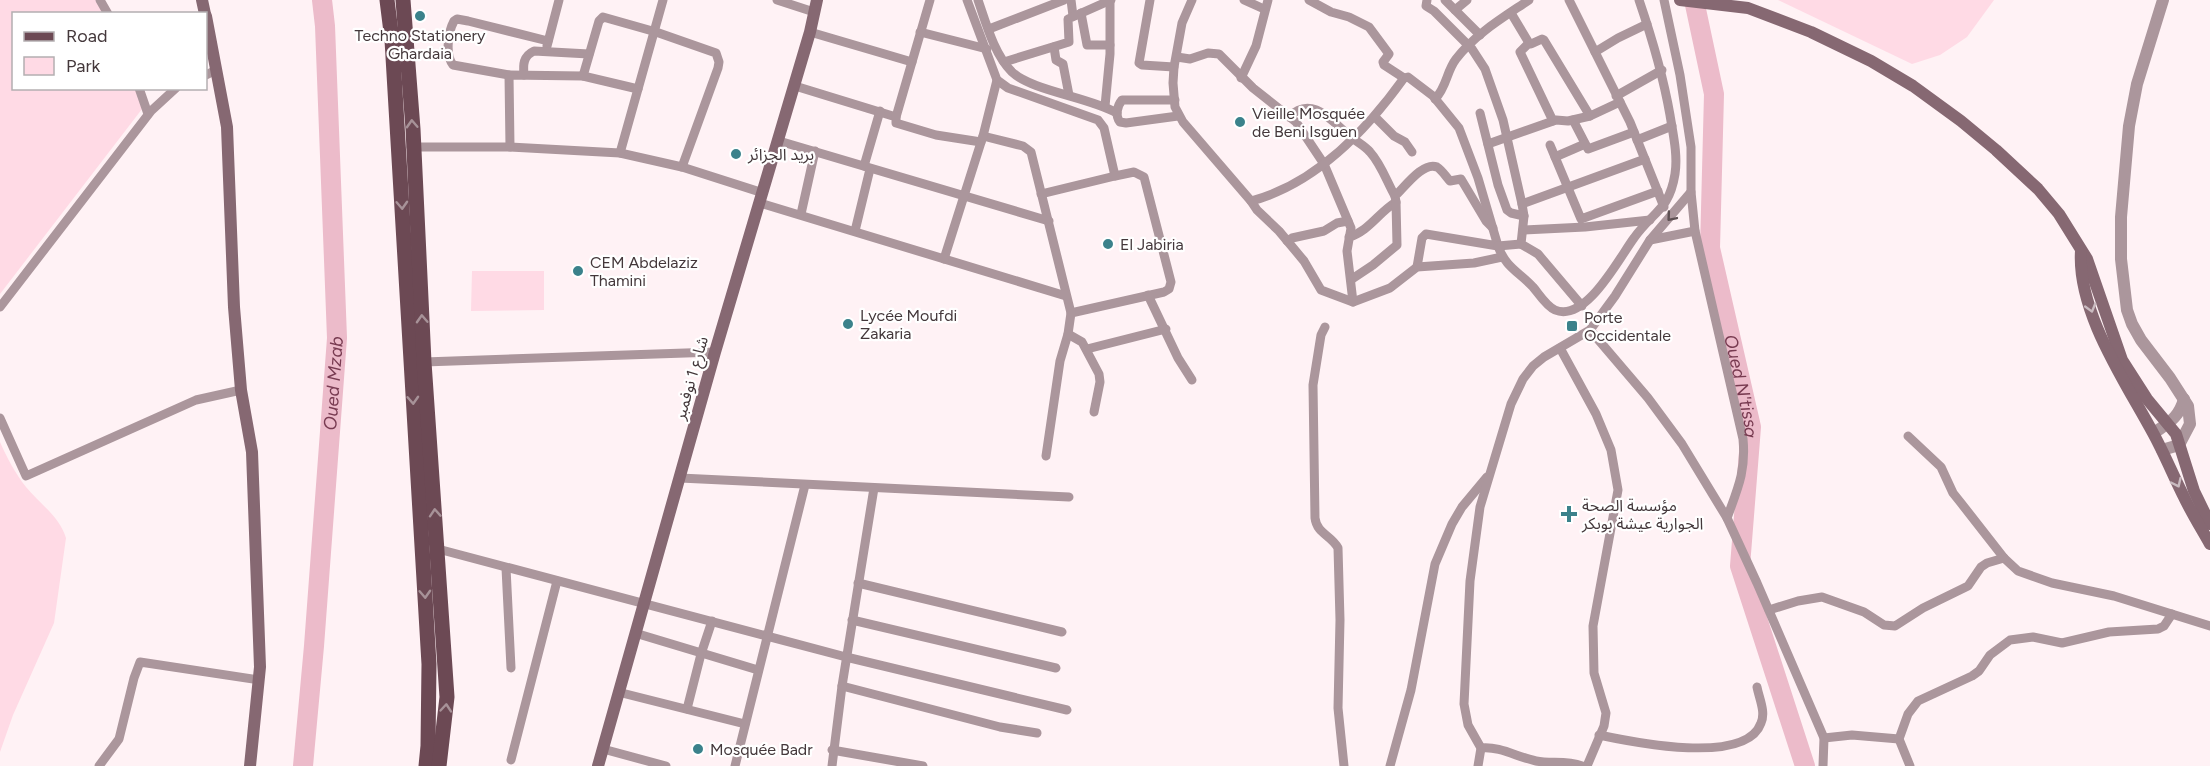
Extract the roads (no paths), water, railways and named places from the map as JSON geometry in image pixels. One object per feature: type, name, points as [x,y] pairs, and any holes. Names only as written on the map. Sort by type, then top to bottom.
[{"type":"main road","points":[[387,0],[406,147],[438,549],[447,697],[439,766]]},
{"type":"main road","points":[[403,0],[406,147],[429,664],[426,766]]},
{"type":"main road","points":[[1680,0],[1748,8],[1811,32],[1871,61],[1913,86],[1996,150],[2038,189],[2059,214],[2090,266],[2122,360],[2147,399],[2176,434],[2194,491],[2210,524]]},
{"type":"main road","name":"شارع 1 نوفمبر","points":[[598,766],[715,352],[795,86],[816,6]]},
{"type":"main road","points":[[207,34],[211,73],[226,127],[241,390],[252,452],[260,667],[250,766]]},
{"type":"main road","points":[[2081,251],[2080,261],[2084,283],[2106,350],[2154,433],[2184,497],[2210,544]]},
{"type":"street","points":[[546,51],[560,0]]},
{"type":"street","points":[[620,153],[656,32],[663,0]]},
{"type":"street","points":[[777,0],[816,6]]},
{"type":"street","points":[[930,0],[896,123],[926,132],[982,139],[1029,149],[1071,314],[1060,361],[1046,456]]},
{"type":"street","points":[[944,259],[982,139],[997,80],[967,0]]},
{"type":"street","points":[[978,0],[1004,62],[1013,72],[1027,81],[1105,106],[1117,113]]},
{"type":"street","points":[[989,29],[1064,0]]},
{"type":"street","points":[[1071,0],[1086,45],[1110,45]]},
{"type":"street","points":[[1004,62],[1070,42],[1068,20],[1111,0],[1105,106]]},
{"type":"street","points":[[1150,0],[1139,63],[1142,65],[1176,62],[1203,54],[1219,54],[1241,78],[1304,132],[1324,164],[1352,230],[1347,251],[1353,302]]},
{"type":"street","points":[[1192,0],[1182,23],[1173,83],[1178,116],[1257,210],[1279,231],[1304,261],[1321,290],[1353,302],[1390,288],[1417,267],[1474,263],[1502,257]]},
{"type":"street","points":[[1241,78],[1256,46],[1266,5],[1244,0]]},
{"type":"street","points":[[1309,0],[1331,12],[1349,17],[1369,27],[1389,54],[1383,62],[1384,65],[1404,78]]},
{"type":"street","points":[[1427,0],[1426,6],[1434,11],[1476,53],[1485,69],[1508,138],[1522,204],[1524,216],[1521,244]]},
{"type":"street","points":[[1445,0],[1480,35]]},
{"type":"street","points":[[1455,10],[1467,0]]},
{"type":"street","points":[[1435,99],[1445,86],[1451,67],[1467,45],[1529,0]]},
{"type":"street","points":[[1569,0],[1636,136],[1664,207]]},
{"type":"street","points":[[1251,201],[1288,188],[1324,164],[1375,117],[1404,78],[1408,76],[1435,99],[1453,119],[1463,137],[1498,246],[1508,266],[1530,284],[1550,308],[1563,312],[1582,306],[1592,297],[1637,234],[1664,207],[1675,173],[1672,126],[1662,70],[1640,0]]},
{"type":"street","points":[[1664,0],[1680,75],[1688,129],[1695,231],[1743,439],[1745,461],[1727,518]]},
{"type":"street","points":[[2162,450],[2179,445],[2190,424],[2190,413],[2184,399],[2141,340],[2127,310],[2121,260],[2121,218],[2128,126],[2137,84],[2163,0]]},
{"type":"street","points":[[1511,13],[1529,43]]},
{"type":"street","points":[[583,76],[599,21],[603,17],[716,53],[718,69],[682,167]]},
{"type":"street","points":[[548,41],[457,19],[454,21],[449,40],[450,62],[453,65],[509,75],[583,76],[638,89]]},
{"type":"street","points":[[1595,52],[1647,24]]},
{"type":"street","points":[[810,32],[912,62]]},
{"type":"street","points":[[920,32],[987,49]]},
{"type":"street","points":[[1553,121],[1520,53],[1529,43],[1531,45],[1542,39],[1590,117]]},
{"type":"street","points":[[1054,46],[1056,60],[1064,64],[1069,95]]},
{"type":"street","points":[[524,75],[526,56],[534,51],[589,54]]},
{"type":"street","points":[[1488,144],[1553,121],[1590,117],[1662,70]]},
{"type":"street","points":[[509,75],[510,147]]},
{"type":"street","points":[[997,80],[1008,88],[1098,120],[1104,128],[1115,176]]},
{"type":"street","points":[[795,86],[896,117]]},
{"type":"street","points":[[140,90],[148,114]]},
{"type":"street","points":[[0,307],[148,114],[174,90]]},
{"type":"street","points":[[1175,100],[1124,100],[1120,103],[1118,119],[1122,123],[1178,116]]},
{"type":"street","points":[[1289,117],[1306,109],[1321,111],[1370,152],[1395,199],[1398,225],[1397,245],[1373,266],[1352,279]]},
{"type":"street","points":[[855,231],[880,111]]},
{"type":"street","points":[[1480,113],[1498,185],[1507,210],[1524,216]]},
{"type":"street","points":[[1375,117],[1394,136],[1405,141],[1412,152]]},
{"type":"street","points":[[1573,120],[1585,144],[1590,148],[1672,126]]},
{"type":"street","points":[[778,141],[1049,221]]},
{"type":"street","points":[[1556,158],[1585,144]]},
{"type":"street","points":[[1550,145],[1581,219],[1658,191]]},
{"type":"street","points":[[406,147],[510,147],[620,153],[682,167],[801,214],[1066,296]]},
{"type":"street","points":[[801,214],[815,151]]},
{"type":"street","points":[[1522,204],[1645,159]]},
{"type":"street","points":[[1349,237],[1364,231],[1422,169],[1436,167],[1450,181],[1461,179],[1486,221],[1493,228]]},
{"type":"street","points":[[1041,194],[1134,172],[1142,175],[1171,282],[1168,290],[1071,314]]},
{"type":"street","points":[[1478,766],[1481,748],[1468,725],[1464,693],[1474,544],[1488,475],[1511,404],[1523,379],[1533,366],[1590,330],[1615,296],[1650,240],[1691,192]]},
{"type":"street","points":[[1523,230],[1586,227],[1650,220]]},
{"type":"street","points":[[1287,242],[1292,238],[1324,231],[1337,223],[1348,221]]},
{"type":"street","points":[[1650,240],[1695,231]]},
{"type":"street","points":[[1417,267],[1422,238],[1426,234],[1498,246],[1521,244],[1538,254],[1582,306]]},
{"type":"street","points":[[1148,296],[1166,329],[1178,358],[1192,380]]},
{"type":"street","points":[[1325,327],[1321,335],[1313,385],[1315,518],[1319,531],[1334,542],[1338,548],[1340,620],[1338,708],[1344,766]]},
{"type":"street","points":[[1087,349],[1166,329]]},
{"type":"street","points":[[1590,330],[1648,398],[1682,444],[1727,518],[1824,738],[1823,766]]},
{"type":"street","points":[[1068,334],[1082,342],[1099,374],[1100,382],[1094,412]]},
{"type":"street","points":[[1560,348],[1596,414],[1611,450],[1617,476],[1617,498],[1593,626],[1594,673],[1606,713],[1604,726],[1587,766]]},
{"type":"street","points":[[424,362],[715,352]]},
{"type":"street","points":[[0,418],[26,476],[187,404],[222,393],[241,390]]},
{"type":"street","points":[[2154,433],[2168,425],[2181,409],[2184,399]]},
{"type":"street","points":[[1908,436],[1941,467],[1953,493],[2004,558],[2018,571],[2052,583],[2114,596],[2210,626]]},
{"type":"street","points":[[1390,766],[1411,690],[1435,564],[1462,507],[1488,475]]},
{"type":"street","points":[[681,478],[1069,497]]},
{"type":"street","points":[[735,766],[805,484]]},
{"type":"street","points":[[832,766],[832,750],[846,657],[874,488]]},
{"type":"street","points":[[438,549],[846,657],[1066,710]]},
{"type":"street","points":[[1769,610],[1806,599],[1822,597],[1864,612],[1884,625],[1896,626],[1923,608],[1968,586],[1981,567],[1987,563],[2004,558]]},
{"type":"street","points":[[506,568],[511,668]]},
{"type":"street","points":[[511,760],[557,581]]},
{"type":"street","points":[[858,583],[1062,632]]},
{"type":"street","points":[[1910,766],[1899,739],[1908,714],[1918,701],[1979,671],[1990,655],[2010,640],[2034,637],[2062,643],[2109,632],[2158,629],[2164,626],[2172,614]]},
{"type":"street","points":[[852,620],[1056,668]]},
{"type":"street","points":[[687,709],[712,621]]},
{"type":"street","points":[[635,633],[759,670]]},
{"type":"street","points":[[99,766],[119,739],[140,662],[259,680]]},
{"type":"street","points":[[842,686],[1000,728],[1037,733]]},
{"type":"street","points":[[1599,735],[1678,748],[1700,749],[1735,744],[1746,740],[1761,725],[1763,716],[1757,687]]},
{"type":"street","points":[[618,692],[745,724]]},
{"type":"street","points":[[1824,738],[1833,735],[1852,735],[1899,739]]},
{"type":"street","points":[[1481,748],[1498,748],[1536,761],[1567,762],[1582,766]]},
{"type":"street","points":[[603,749],[666,766]]},
{"type":"street","points":[[832,750],[923,766]]},
{"type":"waterway","name":"Oued Mzab","points":[[303,766],[337,338],[325,26],[322,0]]},
{"type":"waterway","name":"Oued N'tissa","points":[[1694,0],[1714,94],[1710,248],[1751,427],[1740,566],[1805,766]]},
{"type":"place","name":"Techno Stationery Ghardaia","points":[[420,16]]},
{"type":"place","name":"Vieille Mosquée de Beni Isguen","points":[[1240,122]]},
{"type":"place","name":"بريد الجزائر","points":[[736,154]]},
{"type":"place","name":"El Jabiria","points":[[1108,244]]},
{"type":"place","name":"CEM Abdelaziz Thamini","points":[[578,271]]},
{"type":"place","name":"Lycée Moufdi Zakaria","points":[[848,324]]},
{"type":"place","name":"Porte Occidentale","points":[[1572,326]]},
{"type":"place","name":"مؤسسة الصحة الجوارية عيشة بوبكر","points":[[1569,514]]},
{"type":"place","name":"Mosquée Badr","points":[[698,749]]}]
